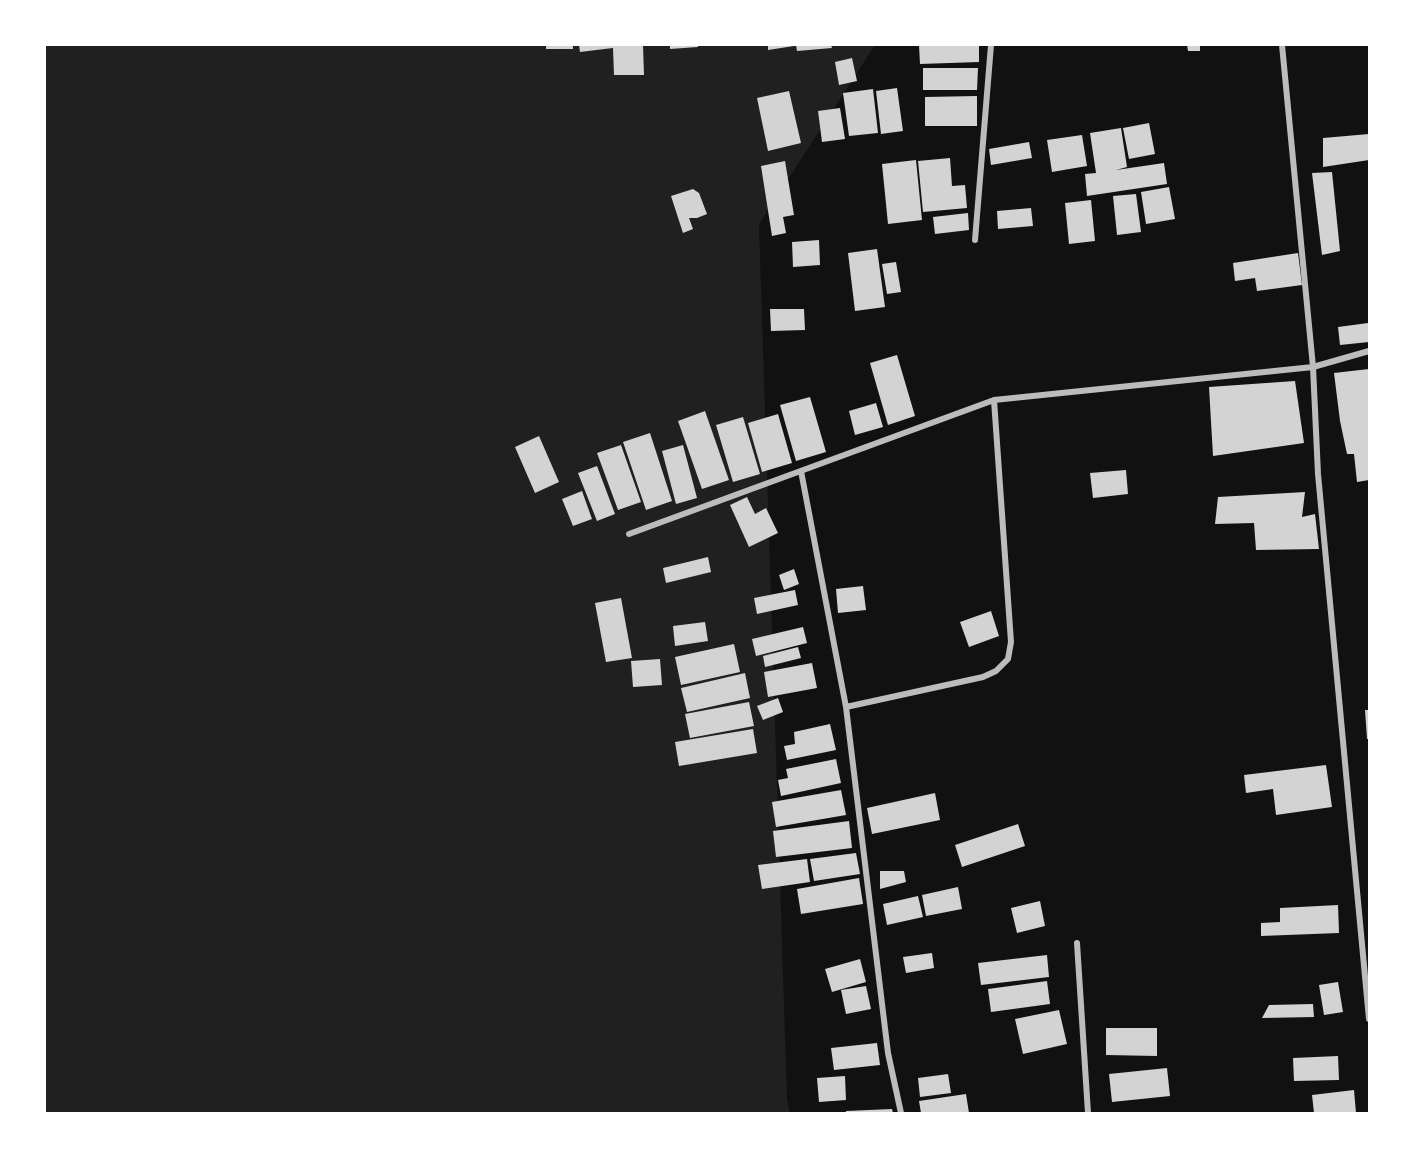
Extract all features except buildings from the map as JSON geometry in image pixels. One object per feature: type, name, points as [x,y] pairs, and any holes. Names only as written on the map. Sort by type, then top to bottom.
[{"type":"street","points":[[975,240],[991,45]]},
{"type":"street","points":[[1282,45],[1313,367],[1318,474],[1369,1019]]},
{"type":"street","points":[[628,534],[994,400],[1313,367],[1369,351]]},
{"type":"street","points":[[846,707],[983,677],[996,671],[1008,659],[1011,642],[994,400]]},
{"type":"street","points":[[801,471],[846,707],[888,1053],[901,1113]]},
{"type":"street","points":[[1077,943],[1088,1113]]},
{"type":"shaded area","points":[[45,45],[875,45],[759,224],[787,1099],[790,1113],[45,1113]]}]
